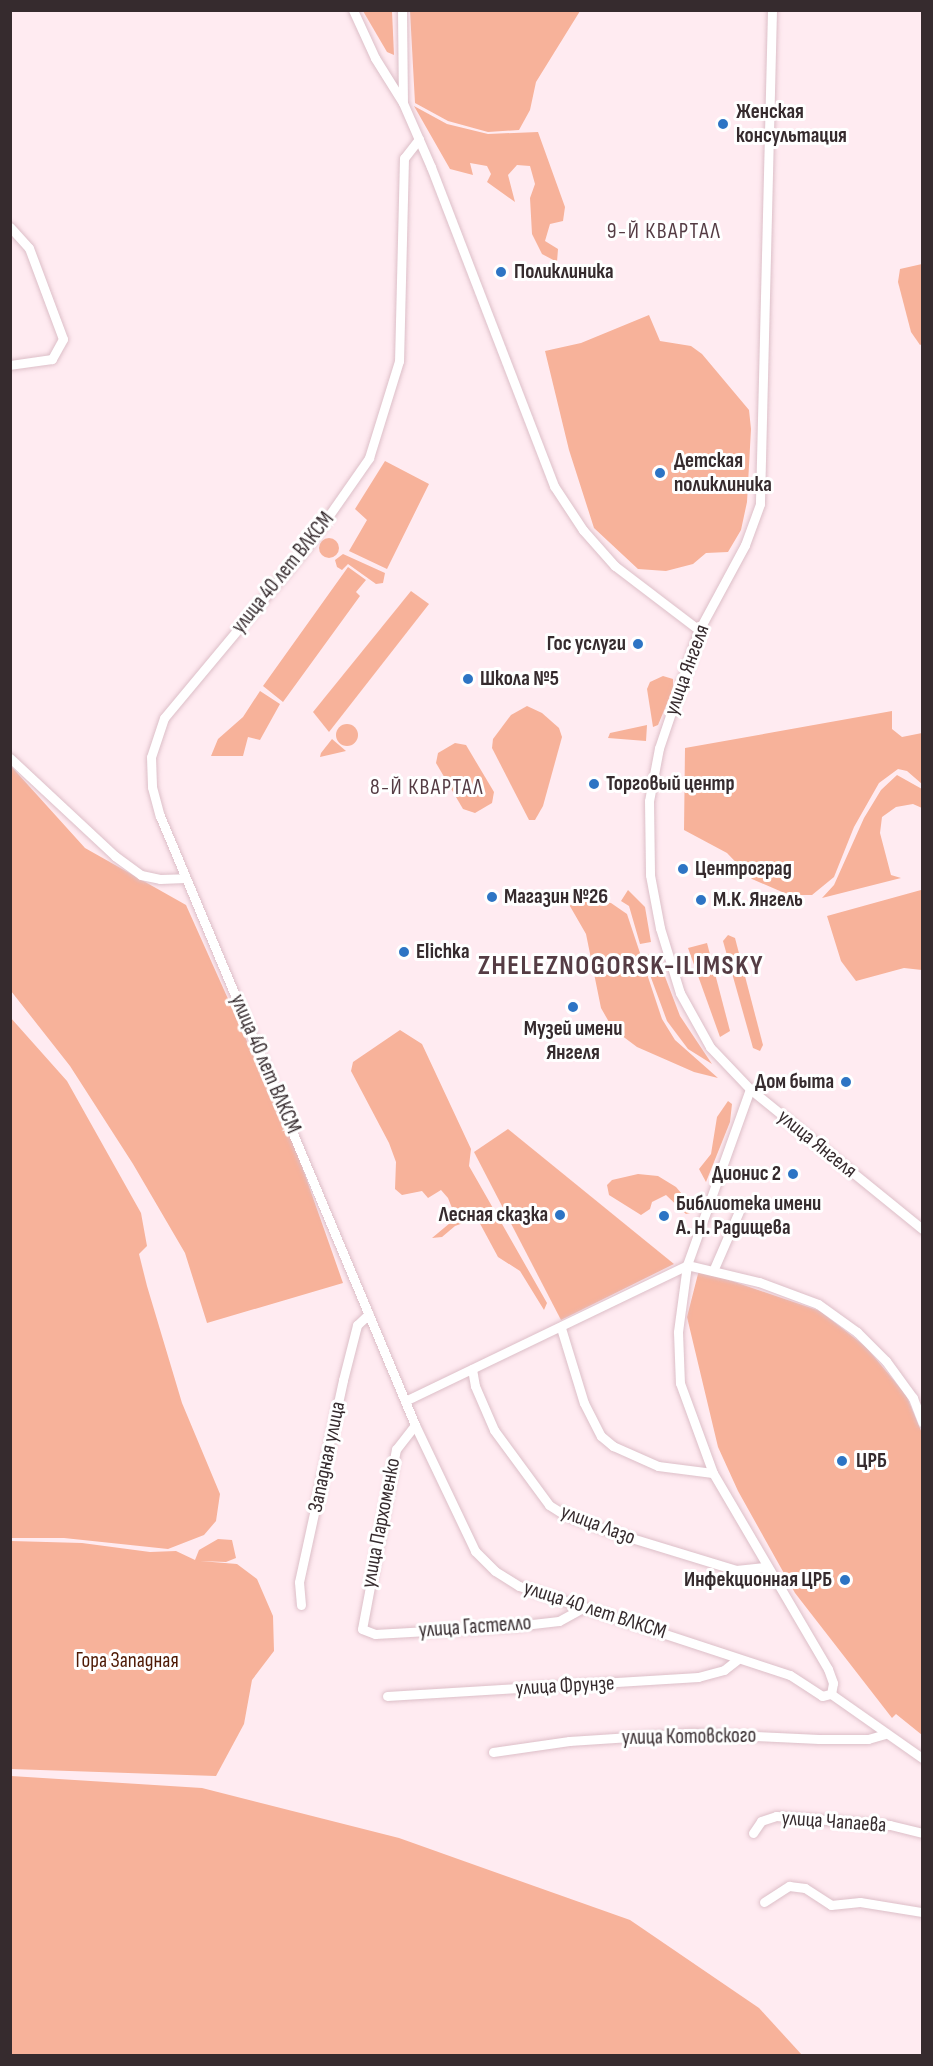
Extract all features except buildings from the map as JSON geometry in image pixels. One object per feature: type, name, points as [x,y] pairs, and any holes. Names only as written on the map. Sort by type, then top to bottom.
[{"type":"street","points":[[353,10],[375,58],[403,103],[419,139],[554,486],[583,530],[615,566],[699,630]]},
{"type":"street","points":[[402,10],[403,103]]},
{"type":"street","name":"улица Янгеля","points":[[772,10],[760,504],[745,545],[699,630],[654,767],[647,844],[650,875],[666,946],[693,1021],[710,1047],[750,1089],[922,1229]]},
{"type":"street","name":"улица 40 лет ВЛКСМ","points":[[419,139],[404,158],[399,362],[369,458],[309,544],[164,717],[154,743],[152,787],[185,878],[415,1425],[475,1551],[495,1571],[519,1586],[790,1676],[822,1696],[831,1694],[922,1758]]},
{"type":"street","points":[[10,226],[29,248],[63,339],[52,359],[10,365]]},
{"type":"street","points":[[10,758],[115,856],[141,875],[160,879],[185,878]]},
{"type":"street","points":[[750,1089],[687,1265],[678,1332],[680,1383],[713,1473],[828,1669],[833,1683],[831,1694]]},
{"type":"street","points":[[713,1271],[740,1209]]},
{"type":"street","points":[[405,1401],[561,1328],[687,1265],[769,1286],[818,1304],[838,1318],[886,1361],[913,1398],[922,1422]]},
{"type":"street","name":"Западная улица","points":[[301,1605],[299,1582],[343,1380],[357,1325],[369,1314]]},
{"type":"street","points":[[561,1328],[584,1402],[601,1436],[613,1446],[658,1466],[713,1473]]},
{"type":"street","name":"улица Лазо","points":[[472,1369],[475,1386],[494,1431],[549,1504],[565,1515],[615,1533],[736,1570],[767,1567]]},
{"type":"street","name":"улица Пархоменко","points":[[362,1629],[396,1449],[415,1425]]},
{"type":"street","name":"улица Гастелло","points":[[362,1629],[375,1634],[515,1626],[559,1621],[585,1607]]},
{"type":"street","name":"улица Фрунзе","points":[[387,1696],[698,1677],[724,1670],[738,1659]]},
{"type":"street","name":"улица Котовского","points":[[493,1752],[569,1741],[692,1733],[819,1739],[868,1739],[885,1734]]},
{"type":"street","name":"улица Чапаева","points":[[753,1833],[761,1821],[776,1816],[890,1826],[922,1833]]},
{"type":"street","points":[[764,1902],[789,1887],[805,1888],[831,1905],[860,1902],[922,1912]]},
{"type":"green space","points":[[410,10],[580,11],[536,82],[530,110],[519,130],[488,132],[448,121],[415,103]]},
{"type":"green space","points":[[363,11],[392,11],[394,55],[387,52]]},
{"type":"green space","points":[[414,106],[447,124],[488,134],[538,132],[565,207],[563,221],[550,224],[545,241],[558,249],[557,262],[542,254],[532,234],[530,198],[535,184],[530,166],[517,165],[508,175],[515,202],[487,182],[491,174],[487,166],[470,163],[473,175],[450,169]]},
{"type":"green space","points":[[922,264],[922,344],[920,345],[911,332],[898,282],[900,269]]},
{"type":"green space","points":[[649,315],[660,341],[691,346],[702,354],[749,410],[751,429],[747,502],[741,530],[728,552],[706,553],[693,564],[666,571],[638,569],[594,528],[569,450],[545,351],[581,343]]},
{"type":"green space","points":[[385,461],[429,484],[387,569],[349,551],[367,520],[355,509]]},
{"type":"green space","points":[[329,538],[336,541],[339,548],[336,555],[329,558],[322,555],[319,548],[322,541]]},
{"type":"green space","points":[[343,554],[385,573],[383,583],[376,584],[348,564],[342,570],[337,567],[335,560]]},
{"type":"green space","points":[[348,567],[366,580],[356,592],[360,596],[283,702],[263,686]]},
{"type":"green space","points":[[411,591],[429,604],[329,732],[313,712]]},
{"type":"green space","points":[[663,676],[673,679],[673,689],[658,725],[653,727],[647,689],[650,682]]},
{"type":"green space","points":[[260,691],[280,704],[260,740],[248,737],[243,756],[211,756],[218,739],[243,717]]},
{"type":"green space","points":[[527,706],[542,713],[559,728],[562,737],[543,806],[535,820],[529,820],[492,748],[493,739],[511,715]]},
{"type":"green space","points":[[892,711],[892,729],[902,737],[922,733],[922,784],[907,771],[898,769],[879,783],[854,827],[834,877],[812,895],[789,895],[752,879],[727,853],[684,830],[685,748]]},
{"type":"green space","points":[[347,724],[357,731],[358,735],[351,745],[347,746],[337,739],[336,735],[343,725]]},
{"type":"green space","points":[[647,725],[646,741],[608,738],[610,733]]},
{"type":"green space","points":[[332,739],[346,751],[320,757],[321,753]]},
{"type":"green space","points":[[455,743],[466,745],[494,792],[492,803],[475,813],[463,809],[436,763],[438,753]]},
{"type":"green space","points":[[10,765],[85,848],[186,905],[298,1155],[343,1283],[207,1323],[185,1253],[133,1164],[70,1066],[11,991]]},
{"type":"green space","points":[[897,775],[922,789],[922,808],[913,804],[896,807],[882,817],[880,833],[891,875],[901,878],[822,898],[834,885],[864,818],[881,790]]},
{"type":"green space","points":[[628,890],[645,907],[651,942],[640,944],[629,906],[621,901]]},
{"type":"green space","points":[[921,890],[922,970],[904,968],[856,981],[841,961],[827,916]]},
{"type":"green space","points":[[586,899],[611,903],[627,914],[662,1019],[675,1040],[718,1078],[694,1072],[637,1047],[613,1029],[601,1008],[586,934],[567,901]]},
{"type":"green space","points":[[728,935],[735,938],[763,1045],[760,1051],[753,1048],[723,941]]},
{"type":"green space","points":[[707,943],[730,1031],[720,1037],[688,948]]},
{"type":"green space","points":[[656,953],[680,1016],[712,1064],[688,1049],[667,1021],[643,956]]},
{"type":"green space","points":[[10,1017],[67,1081],[141,1213],[147,1246],[139,1254],[147,1286],[182,1403],[220,1494],[216,1521],[204,1535],[168,1549],[64,1538],[11,1538]]},
{"type":"green space","points":[[400,1030],[422,1044],[471,1149],[469,1166],[547,1303],[544,1310],[520,1271],[498,1257],[477,1218],[455,1226],[442,1237],[432,1238],[456,1218],[448,1198],[441,1190],[428,1198],[422,1191],[402,1195],[395,1189],[396,1162],[389,1143],[351,1071],[353,1062]]},
{"type":"green space","points":[[728,1101],[732,1104],[730,1122],[706,1182],[699,1169],[711,1154],[717,1117]]},
{"type":"green space","name":"Лесная сказка","points":[[508,1129],[674,1264],[561,1320],[474,1152]]},
{"type":"green space","points":[[638,1174],[658,1176],[676,1187],[687,1200],[690,1213],[686,1214],[666,1195],[652,1202],[650,1209],[641,1215],[609,1195],[607,1185],[612,1180]]},
{"type":"green space","points":[[699,1270],[820,1311],[866,1347],[906,1395],[922,1433],[922,1735],[896,1714],[892,1718],[795,1593],[738,1491],[718,1447],[687,1317]]},
{"type":"green space","name":"Гора Западная","points":[[218,1539],[232,1540],[236,1558],[226,1562],[200,1561],[237,1564],[257,1579],[273,1616],[274,1651],[252,1680],[244,1724],[216,1776],[11,1769],[11,1541],[82,1543],[150,1552],[176,1551],[195,1560],[199,1550]]},
{"type":"green space","points":[[11,1776],[202,1788],[399,1838],[630,1920],[759,2008],[802,2055],[11,2055]]},
{"type":"place","name":"Женская консультация","points":[[723,124]]},
{"type":"place","name":"Поликлиника","points":[[501,272]]},
{"type":"place","name":"Детская поликлиника","points":[[660,473]]},
{"type":"place","name":"Гос услуги","points":[[638,644]]},
{"type":"place","name":"Школа №5","points":[[468,679]]},
{"type":"place","name":"Торговый центр","points":[[594,784]]},
{"type":"place","name":"Центроград","points":[[683,869]]},
{"type":"place","name":"Магазин №26","points":[[492,897]]},
{"type":"place","name":"М.К. Янгель","points":[[701,900]]},
{"type":"place","name":"Elichka","points":[[404,952]]},
{"type":"place","name":"Музей имени Янгеля","points":[[573,1007]]},
{"type":"place","name":"Дом быта","points":[[846,1082]]},
{"type":"place","name":"Дионис 2","points":[[793,1174]]},
{"type":"place","name":"Лесная сказка","points":[[560,1215]]},
{"type":"place","name":"Библиотека имени А. Н. Радищева","points":[[664,1216]]},
{"type":"place","name":"ЦРБ","points":[[842,1461]]},
{"type":"place","name":"Инфекционная ЦРБ","points":[[845,1580]]},
{"type":"district","name":"9-Й КВАРТАЛ","points":[[664,232]]},
{"type":"district","name":"8-Й КВАРТАЛ","points":[[427,788]]},
{"type":"district","name":"ZHELEZNOGORSK-ILIMSKY","points":[[621,967]]}]
